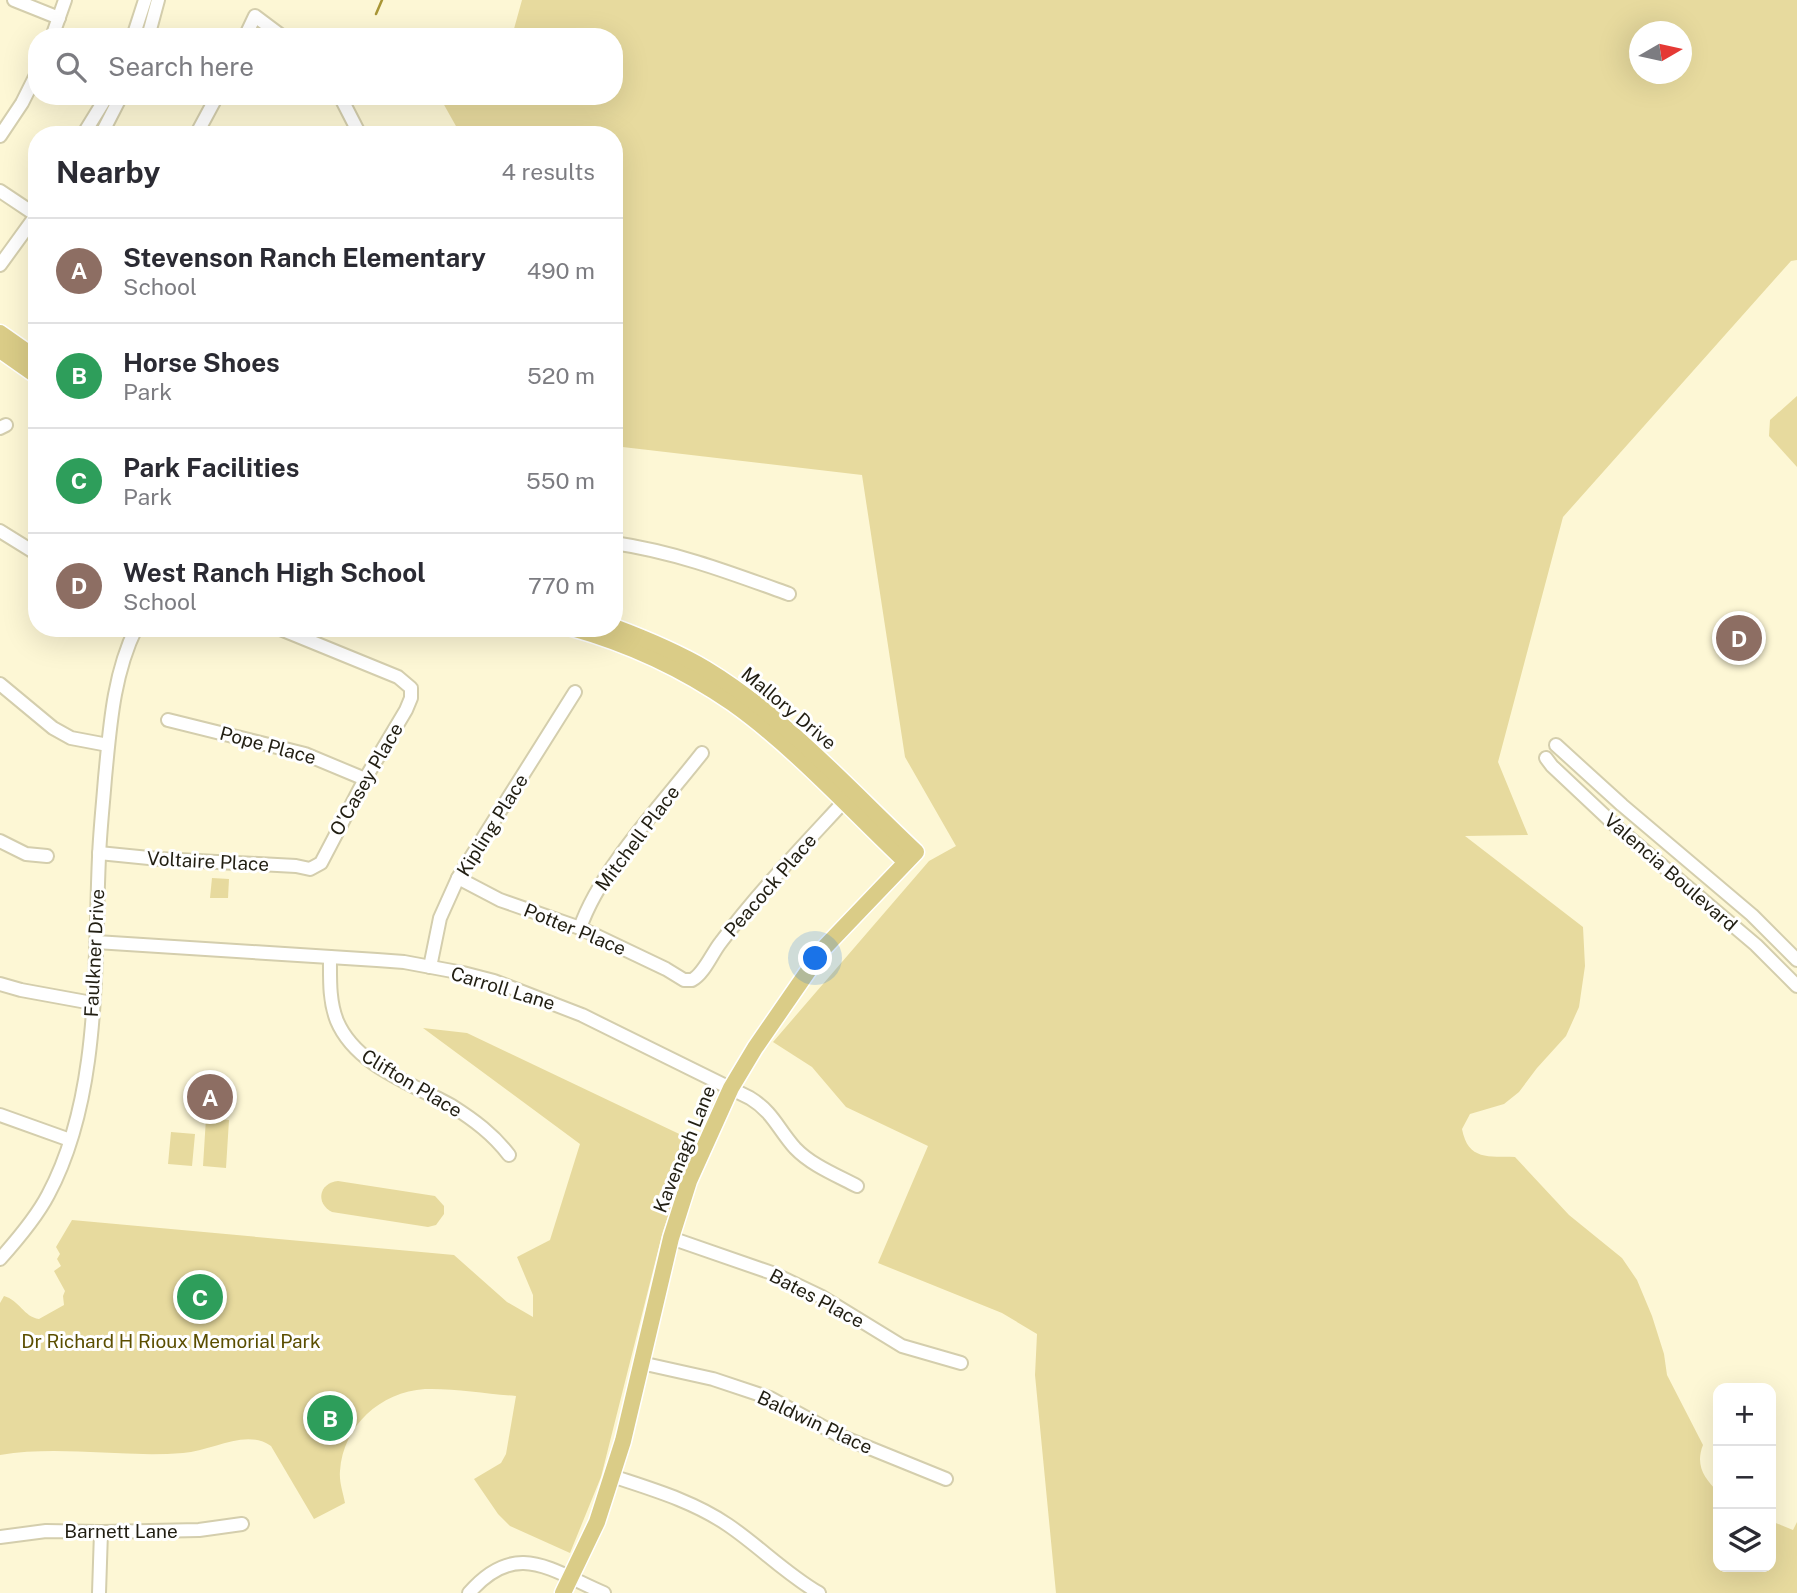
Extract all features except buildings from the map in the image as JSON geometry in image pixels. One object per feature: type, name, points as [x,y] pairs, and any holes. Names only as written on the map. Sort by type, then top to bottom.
[{"type":"main road","points":[[0,333],[28,353]]},
{"type":"main road","points":[[0,350],[28,370]]},
{"type":"main road","name":"Mallory Drive","points":[[623,630],[661,645],[706,669],[748,698],[784,726],[848,797]]},
{"type":"main road","points":[[603,637],[649,655],[734,704],[848,797]]},
{"type":"main road","name":"Kavenagh Lane","points":[[566,1586],[597,1522],[623,1441],[671,1238],[689,1181],[731,1088],[755,1048],[824,948],[911,857],[848,797]]},
{"type":"street","points":[[14,0],[59,18]]},
{"type":"street","points":[[55,28],[65,0]]},
{"type":"street","points":[[135,28],[145,0]]},
{"type":"street","points":[[150,28],[158,0]]},
{"type":"street","points":[[249,28],[255,16],[271,28]]},
{"type":"street","points":[[0,136],[28,91]]},
{"type":"street","points":[[89,126],[101,105]]},
{"type":"street","points":[[106,126],[116,105]]},
{"type":"street","points":[[201,126],[212,105]]},
{"type":"street","points":[[345,105],[355,126]]},
{"type":"street","points":[[0,191],[28,210]]},
{"type":"street","points":[[0,265],[28,226]]},
{"type":"street","points":[[0,531],[28,548]]},
{"type":"street","points":[[623,544],[691,558],[789,594]]},
{"type":"street","name":"Faulkner Drive","points":[[0,1259],[47,1198],[70,1140],[86,1069],[108,745],[120,668],[132,637]]},
{"type":"street","name":"O'Casey Place","points":[[300,637],[398,677],[411,688],[411,698],[406,710],[365,779],[321,863],[316,867]]},
{"type":"street","points":[[0,684],[53,728],[71,738],[108,745]]},
{"type":"street","name":"Kipling Place","points":[[430,967],[440,918],[458,877],[575,692]]},
{"type":"street","name":"Pope Place","points":[[168,720],[305,754],[365,779]]},
{"type":"street","name":"Valencia Boulevard","points":[[1556,745],[1752,915],[1797,960]]},
{"type":"street","name":"Mitchell Place","points":[[580,928],[585,913],[611,869],[702,753]]},
{"type":"street","name":"Valencia Boulevard","points":[[1546,758],[1619,829],[1756,945],[1797,986]]},
{"type":"street","name":"Peacock Place","points":[[692,980],[700,975],[708,958],[741,915],[848,797]]},
{"type":"street","points":[[0,841],[26,854],[47,856]]},
{"type":"street","name":"Voltaire Place","points":[[99,853],[310,869],[316,867]]},
{"type":"street","name":"Potter Place","points":[[458,877],[500,900],[580,928],[666,969],[677,977],[692,980]]},
{"type":"street","name":"Carroll Lane","points":[[96,942],[404,962],[494,981],[582,1015],[763,1105],[807,1159],[857,1186]]},
{"type":"street","name":"Clifton Place","points":[[330,957],[331,1000],[337,1021],[347,1039],[361,1054],[377,1065],[476,1122],[497,1139],[509,1155]]},
{"type":"street","points":[[0,984],[92,1003]]},
{"type":"street","points":[[0,1115],[70,1140]]},
{"type":"street","name":"Bates Place","points":[[671,1238],[772,1273],[821,1297],[902,1346],[961,1363]]},
{"type":"street","name":"Baldwin Place","points":[[641,1363],[713,1379],[770,1398],[840,1436],[946,1479]]},
{"type":"street","points":[[612,1476],[671,1496],[725,1522],[797,1580],[820,1593]]},
{"type":"street","name":"Barnett Lane","points":[[0,1537],[46,1531],[199,1530],[242,1524]]},
{"type":"street","points":[[99,1593],[101,1532]]},
{"type":"street","points":[[469,1593],[496,1568],[519,1562],[542,1566],[566,1586],[604,1593]]},
{"type":"green space","points":[[522,0],[1797,0],[1797,260],[1791,261],[1563,517],[1498,762],[1528,835],[1465,836],[1583,927],[1585,966],[1579,1007],[1566,1036],[1519,1092],[1504,1104],[1470,1114],[1462,1129],[1469,1147],[1475,1152],[1488,1156],[1515,1157],[1569,1215],[1622,1258],[1637,1280],[1664,1354],[1667,1375],[1703,1445],[1700,1459],[1702,1471],[1713,1486],[1713,1572],[1776,1572],[1776,1523],[1793,1530],[1797,1522],[1797,1593],[1056,1593],[1035,1375],[1037,1334],[1002,1313],[878,1263],[928,1146],[846,1107],[812,1067],[773,1042],[929,861],[956,846],[905,757],[862,475],[623,447],[623,126],[456,126],[444,105],[623,105],[623,28],[514,28]]},
{"type":"green space","points":[[1797,396],[1797,467],[1769,436],[1770,420]]},
{"type":"green space","points":[[212,878],[229,879],[228,898],[210,898]]},
{"type":"green space","name":"Dr Richard H Rioux Memorial Park","points":[[423,1028],[467,1033],[694,1141],[663,1231],[601,1477],[570,1553],[510,1526],[498,1514],[474,1479],[501,1463],[506,1454],[516,1396],[425,1389],[393,1397],[379,1404],[356,1426],[348,1440],[340,1475],[345,1503],[314,1519],[271,1446],[261,1441],[240,1440],[183,1453],[46,1451],[0,1455],[0,1303],[4,1296],[9,1298],[29,1315],[39,1319],[64,1305],[65,1291],[54,1271],[61,1266],[56,1247],[72,1220],[454,1255],[507,1302],[533,1317],[533,1295],[517,1257],[550,1240],[580,1144]]},
{"type":"green space","points":[[206,1118],[229,1120],[226,1168],[203,1166]]},
{"type":"green space","points":[[171,1132],[195,1134],[192,1166],[168,1164]]},
{"type":"green space","points":[[338,1181],[435,1196],[444,1206],[444,1214],[436,1225],[428,1227],[332,1212],[321,1199],[323,1189]]},
{"type":"waterway","points":[[376,14],[382,0]]},
{"type":"place","name":"West Ranch High School","points":[[1739,638]]},
{"type":"place","name":"Stevenson Ranch Elementary","points":[[210,1097]]},
{"type":"place","name":"Park Facilities","points":[[200,1297]]},
{"type":"place","name":"Horse Shoes","points":[[330,1418]]}]
